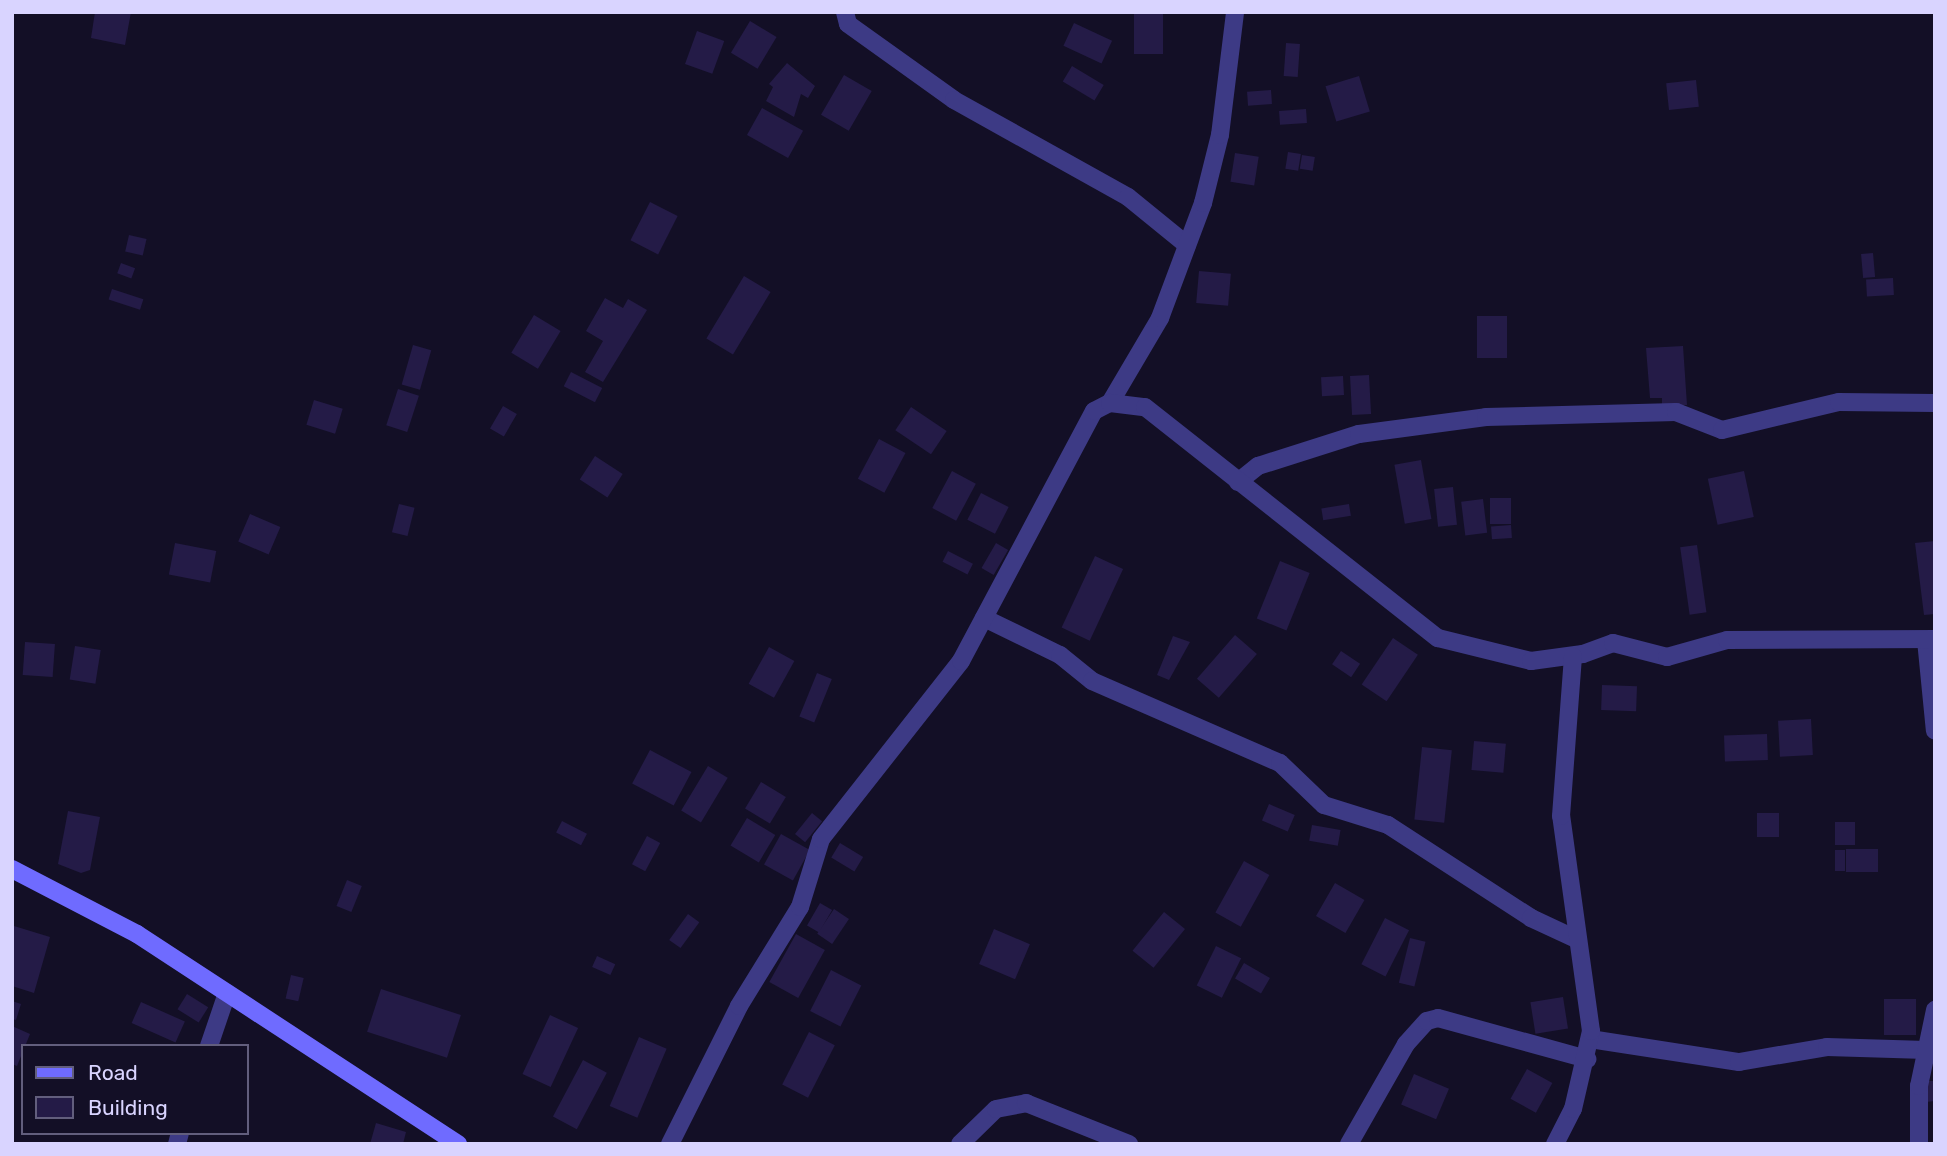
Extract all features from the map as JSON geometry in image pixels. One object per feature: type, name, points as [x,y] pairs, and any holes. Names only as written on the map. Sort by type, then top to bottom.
[{"type":"street","points":[[845,12],[848,24],[954,100],[1128,197],[1187,245]]},
{"type":"street","points":[[670,1144],[739,1006],[800,907],[821,839],[961,661],[1094,411],[1110,403],[1160,318],[1187,245],[1220,135],[1235,12]]},
{"type":"street","points":[[1238,482],[1258,466],[1359,433],[1486,417],[1676,412],[1722,430],[1839,402],[1935,403]]},
{"type":"street","points":[[1110,403],[1145,407],[1238,482],[1285,513],[1438,638],[1531,661],[1573,656],[1613,643],[1667,657],[1727,640],[1931,639],[1935,731]]},
{"type":"street","points":[[984,618],[1060,655],[1092,681],[1280,763],[1324,804],[1388,825],[1531,918],[1576,939]]},
{"type":"street","points":[[1555,1144],[1573,1110],[1590,1038],[1561,816],[1573,656]]},
{"type":"street","points":[[12,869],[137,934],[458,1144]]},
{"type":"street","points":[[210,1044],[227,993]]},
{"type":"street","points":[[1919,1144],[1919,1086],[1935,1010]]},
{"type":"street","points":[[1349,1144],[1412,1035],[1427,1021],[1438,1018],[1587,1059]]},
{"type":"street","points":[[1590,1038],[1739,1062],[1827,1047],[1926,1050]]},
{"type":"street","points":[[960,1144],[996,1110],[1026,1103],[1129,1144]]},
{"type":"building","points":[[95,12],[131,12],[125,45],[91,38]]},
{"type":"building","points":[[1134,12],[1163,12],[1163,54],[1134,54]]},
{"type":"building","points":[[750,21],[777,37],[758,69],[731,53]]},
{"type":"building","points":[[1074,23],[1112,41],[1101,63],[1063,46]]},
{"type":"building","points":[[697,31],[724,41],[712,74],[685,64]]},
{"type":"building","points":[[1286,43],[1300,44],[1298,77],[1284,76]]},
{"type":"building","points":[[787,63],[815,86],[808,98],[801,94],[794,117],[766,101],[773,87],[769,84]]},
{"type":"building","points":[[1072,66],[1104,85],[1094,100],[1063,81]]},
{"type":"building","points":[[844,75],[872,91],[849,131],[821,115]]},
{"type":"building","points":[[1359,76],[1370,111],[1336,122],[1326,86]]},
{"type":"building","points":[[1696,80],[1699,107],[1669,110],[1666,83]]},
{"type":"building","points":[[1271,90],[1272,104],[1248,106],[1247,92]]},
{"type":"building","points":[[762,108],[803,131],[788,158],[747,135]]},
{"type":"building","points":[[1306,109],[1307,123],[1280,125],[1279,111]]},
{"type":"building","points":[[1288,152],[1301,154],[1298,171],[1285,169]]},
{"type":"building","points":[[1235,153],[1259,157],[1254,185],[1230,182]]},
{"type":"building","points":[[1302,155],[1315,157],[1313,171],[1300,169]]},
{"type":"building","points":[[650,202],[678,216],[658,254],[630,240]]},
{"type":"building","points":[[129,235],[147,239],[143,256],[125,252]]},
{"type":"building","points":[[1873,253],[1875,277],[1863,278],[1861,254]]},
{"type":"building","points":[[121,263],[135,268],[131,278],[117,273]]},
{"type":"building","points":[[1199,271],[1231,274],[1228,306],[1196,303]]},
{"type":"building","points":[[744,276],[771,292],[733,355],[706,339]]},
{"type":"building","points":[[1893,278],[1894,295],[1867,296],[1866,279]]},
{"type":"building","points":[[112,289],[143,299],[140,310],[109,299]]},
{"type":"building","points":[[605,298],[623,308],[628,299],[647,310],[603,382],[585,372],[603,341],[586,331]]},
{"type":"building","points":[[534,315],[561,331],[538,369],[511,353]]},
{"type":"building","points":[[1477,316],[1507,316],[1507,358],[1477,358]]},
{"type":"building","points":[[413,345],[431,350],[420,390],[402,384]]},
{"type":"building","points":[[1683,346],[1687,405],[1662,405],[1662,398],[1650,398],[1646,348]]},
{"type":"building","points":[[571,372],[602,388],[595,402],[564,386]]},
{"type":"building","points":[[1369,375],[1371,414],[1352,415],[1350,376]]},
{"type":"building","points":[[1343,376],[1344,395],[1322,396],[1321,377]]},
{"type":"building","points":[[398,389],[419,396],[407,432],[386,425]]},
{"type":"building","points":[[314,400],[343,409],[335,434],[306,425]]},
{"type":"building","points":[[503,406],[517,414],[504,437],[490,429]]},
{"type":"building","points":[[911,407],[947,431],[931,454],[895,430]]},
{"type":"building","points":[[879,439],[905,453],[884,493],[858,479]]},
{"type":"building","points":[[595,456],[623,474],[607,497],[580,479]]},
{"type":"building","points":[[1421,460],[1431,519],[1405,524],[1394,465]]},
{"type":"building","points":[[952,471],[976,484],[956,521],[932,508]]},
{"type":"building","points":[[1744,471],[1754,517],[1718,525],[1708,479]]},
{"type":"building","points":[[1453,487],[1457,525],[1438,527],[1434,489]]},
{"type":"building","points":[[981,493],[1009,507],[995,534],[967,520]]},
{"type":"building","points":[[1490,498],[1511,498],[1511,524],[1490,524]]},
{"type":"building","points":[[1483,499],[1487,533],[1465,535],[1461,502]]},
{"type":"building","points":[[399,504],[415,508],[408,536],[392,532]]},
{"type":"building","points":[[1349,504],[1351,516],[1323,520],[1321,508]]},
{"type":"building","points":[[250,514],[280,527],[269,555],[238,542]]},
{"type":"building","points":[[1511,525],[1512,538],[1492,539],[1491,526]]},
{"type":"building","points":[[1935,541],[1935,614],[1924,615],[1915,543]]},
{"type":"building","points":[[175,543],[216,551],[210,582],[169,574]]},
{"type":"building","points":[[996,543],[1008,550],[994,575],[982,568]]},
{"type":"building","points":[[1697,545],[1706,612],[1690,615],[1680,547]]},
{"type":"building","points":[[948,551],[973,564],[968,574],[943,562]]},
{"type":"building","points":[[1095,556],[1123,569],[1090,641],[1062,628]]},
{"type":"building","points":[[1280,561],[1310,573],[1286,630],[1257,618]]},
{"type":"building","points":[[1235,635],[1257,654],[1219,698],[1197,679]]},
{"type":"building","points":[[1173,636],[1190,642],[1169,680],[1157,675]]},
{"type":"building","points":[[1393,638],[1418,655],[1387,701],[1362,684]]},
{"type":"building","points":[[25,642],[55,644],[53,677],[23,675]]},
{"type":"building","points":[[75,646],[101,650],[95,684],[70,680]]},
{"type":"building","points":[[769,647],[794,661],[774,698],[749,684]]},
{"type":"building","points":[[1341,651],[1360,664],[1351,677],[1332,664]]},
{"type":"building","points":[[817,673],[832,679],[814,723],[799,717]]},
{"type":"building","points":[[1602,685],[1637,686],[1636,711],[1601,710]]},
{"type":"building","points":[[1811,719],[1813,755],[1780,757],[1778,721]]},
{"type":"building","points":[[1767,734],[1768,760],[1725,761],[1724,736]]},
{"type":"building","points":[[1474,741],[1506,744],[1503,773],[1471,770]]},
{"type":"building","points":[[1422,747],[1452,750],[1444,823],[1414,820]]},
{"type":"building","points":[[650,750],[691,772],[674,806],[632,784]]},
{"type":"building","points":[[708,766],[728,778],[701,822],[681,811]]},
{"type":"building","points":[[761,782],[786,797],[770,824],[745,809]]},
{"type":"building","points":[[1269,804],[1295,815],[1288,832],[1262,821]]},
{"type":"building","points":[[68,811],[100,817],[90,870],[81,873],[58,864]]},
{"type":"building","points":[[812,813],[822,821],[805,842],[795,834]]},
{"type":"building","points":[[1757,813],[1779,813],[1779,837],[1757,837]]},
{"type":"building","points":[[747,818],[775,835],[759,862],[731,845]]},
{"type":"building","points":[[562,821],[587,834],[581,845],[556,833]]},
{"type":"building","points":[[1835,822],[1855,822],[1855,845],[1835,845]]},
{"type":"building","points":[[1312,825],[1341,830],[1338,846],[1309,841]]},
{"type":"building","points":[[781,834],[810,850],[793,881],[764,865]]},
{"type":"building","points":[[647,836],[660,843],[645,871],[632,864]]},
{"type":"building","points":[[840,843],[863,857],[854,871],[831,858]]},
{"type":"building","points":[[1846,849],[1878,849],[1878,872],[1846,872]]},
{"type":"building","points":[[1835,850],[1845,850],[1845,871],[1835,871]]},
{"type":"building","points":[[1244,861],[1269,875],[1241,927],[1215,913]]},
{"type":"building","points":[[347,880],[362,886],[351,912],[337,906]]},
{"type":"building","points":[[1335,883],[1364,900],[1345,933],[1316,916]]},
{"type":"building","points":[[820,903],[832,910],[819,933],[807,926]]},
{"type":"building","points":[[834,909],[849,919],[832,944],[817,934]]},
{"type":"building","points":[[1164,912],[1185,929],[1154,968],[1133,951]]},
{"type":"building","points":[[688,914],[699,922],[681,948],[669,940]]},
{"type":"building","points":[[1385,918],[1409,930],[1385,977],[1361,964]]},
{"type":"building","points":[[14,926],[50,937],[34,993],[12,986]]},
{"type":"building","points":[[994,929],[1030,944],[1015,979],[979,964]]},
{"type":"building","points":[[796,934],[825,950],[798,998],[769,982]]},
{"type":"building","points":[[1410,938],[1426,942],[1414,987],[1399,983]]},
{"type":"building","points":[[1216,946],[1241,958],[1222,998],[1197,986]]},
{"type":"building","points":[[597,956],[615,964],[610,975],[592,967]]},
{"type":"building","points":[[1244,963],[1270,978],[1261,994],[1235,979]]},
{"type":"building","points":[[831,970],[861,985],[840,1026],[810,1011]]},
{"type":"building","points":[[291,975],[304,978],[298,1001],[286,998]]},
{"type":"building","points":[[381,989],[461,1015],[447,1058],[367,1032]]},
{"type":"building","points":[[187,994],[208,1007],[199,1023],[177,1009]]},
{"type":"building","points":[[1563,997],[1568,1029],[1535,1034],[1530,1002]]},
{"type":"building","points":[[1884,999],[1916,999],[1916,1035],[1884,1035]]},
{"type":"building","points":[[12,1001],[21,1004],[16,1020],[12,1019]]},
{"type":"building","points":[[141,1002],[185,1022],[175,1043],[132,1023]]},
{"type":"building","points":[[550,1015],[578,1028],[551,1087],[523,1074]]},
{"type":"building","points":[[12,1026],[30,1034],[26,1044],[21,1044],[21,1056],[17,1066],[12,1064]]},
{"type":"building","points":[[809,1032],[835,1045],[808,1098],[782,1085]]},
{"type":"building","points":[[639,1037],[667,1049],[637,1118],[610,1106]]},
{"type":"building","points":[[583,1060],[607,1073],[577,1129],[553,1117]]},
{"type":"building","points":[[1527,1069],[1552,1083],[1536,1113],[1511,1099]]},
{"type":"building","points":[[1414,1074],[1449,1089],[1436,1119],[1401,1104]]},
{"type":"building","points":[[1925,1081],[1935,1081],[1935,1101],[1926,1102]]},
{"type":"building","points":[[376,1123],[406,1132],[403,1144],[370,1144]]}]
